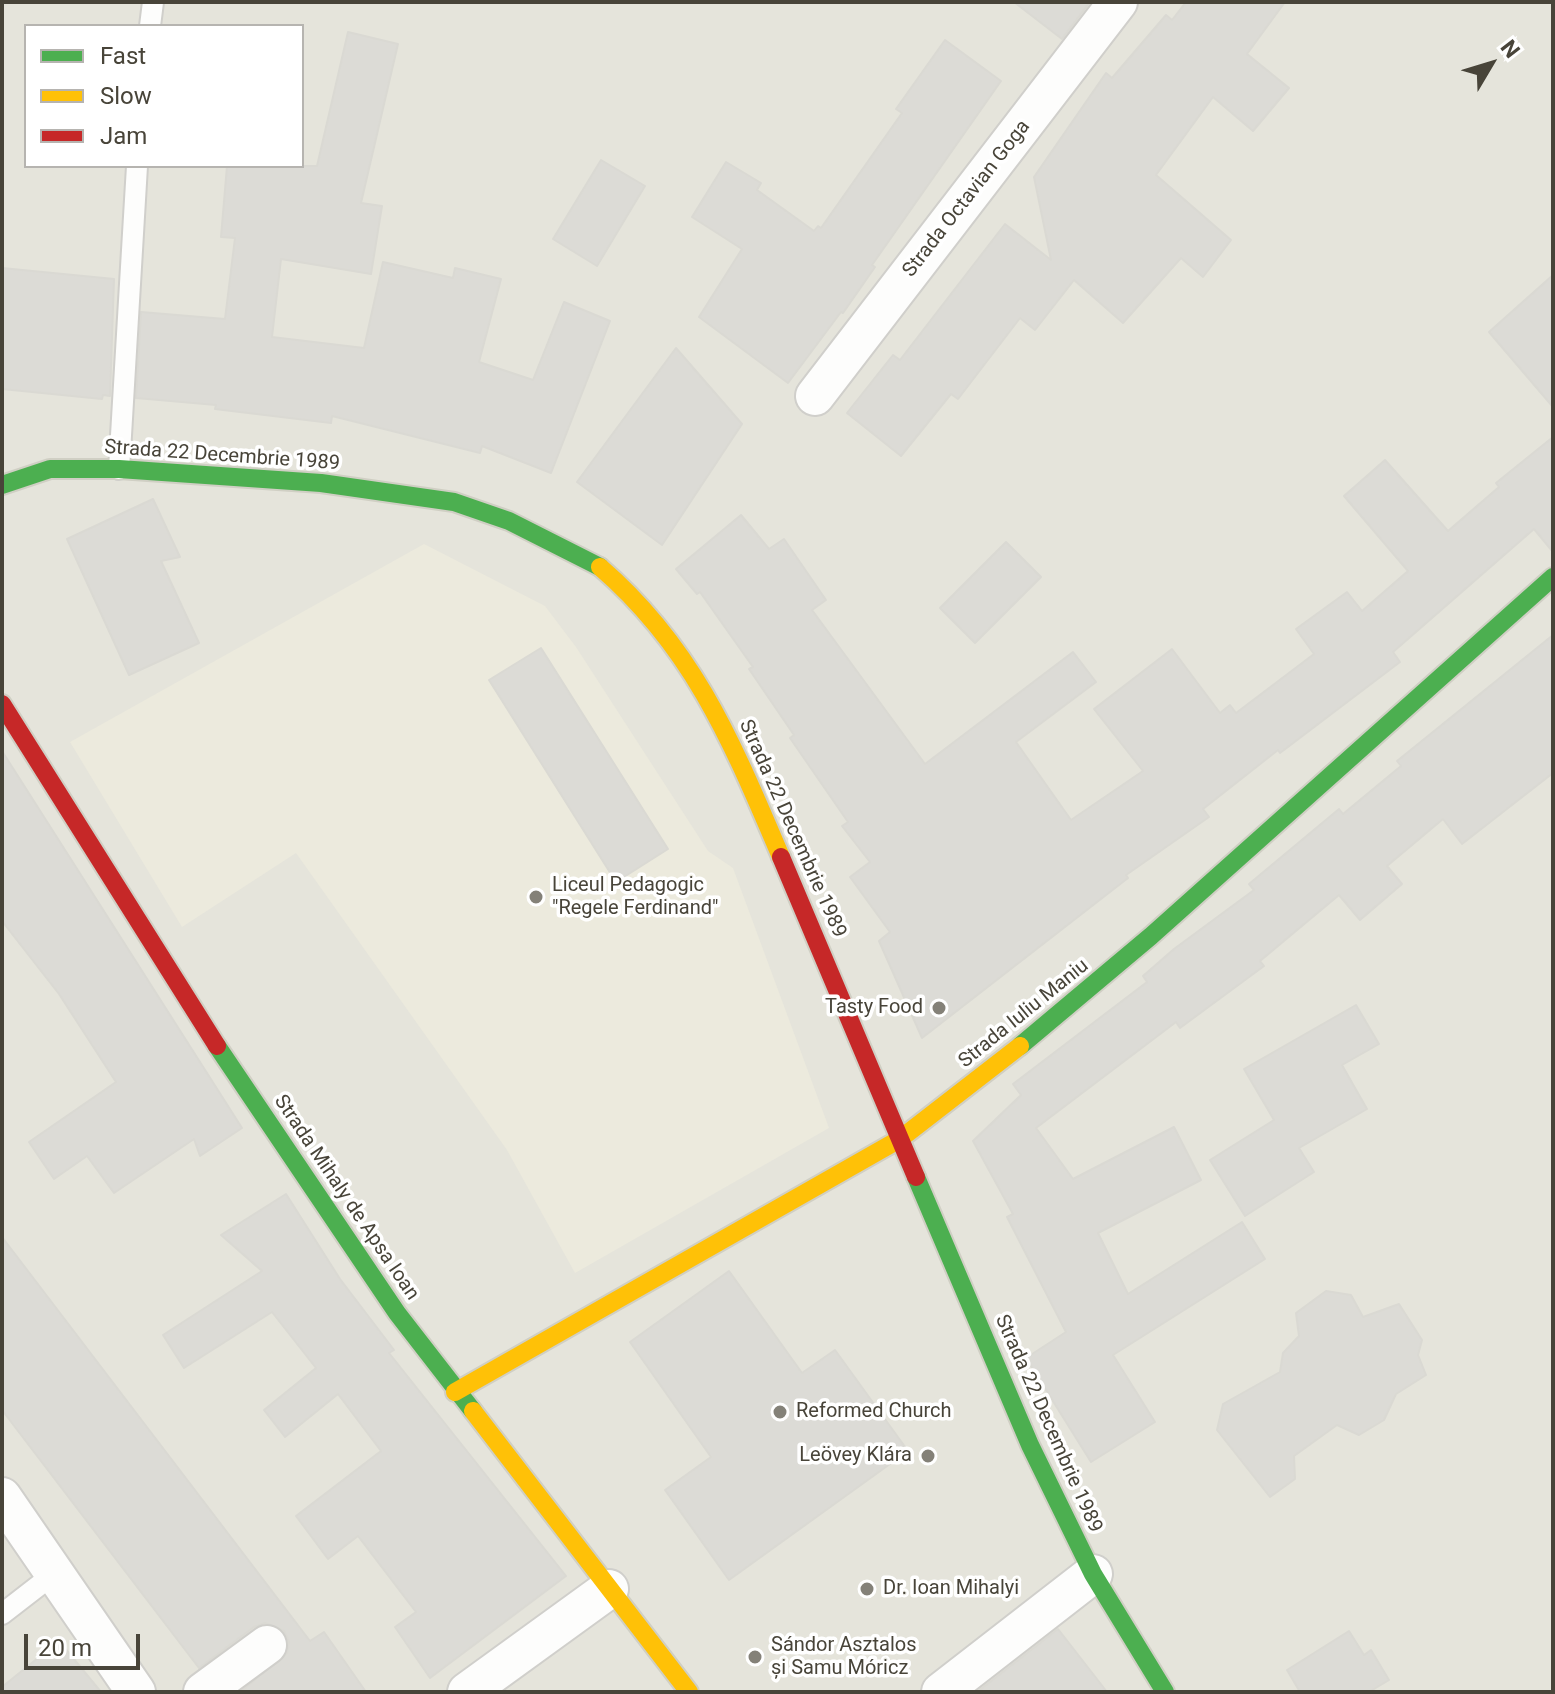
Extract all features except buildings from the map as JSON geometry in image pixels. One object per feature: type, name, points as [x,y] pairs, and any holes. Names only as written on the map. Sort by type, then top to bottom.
[{"type":"main road","name":"Strada 22 Decembrie 1989","points":[[2,485],[50,469],[119,469],[321,483],[454,502],[549,538],[605,571],[634,596],[685,660],[728,732],[1030,1445],[1093,1574],[1165,1692]]},
{"type":"main road","name":"Strada Iuliu Maniu","points":[[455,1392],[900,1139],[1067,1010],[1474,644],[1553,577]]},
{"type":"main road","name":"Strada Mihaly de Apsa Ioan","points":[[2,704],[234,1071],[397,1313],[689,1692]]},
{"type":"street","name":"Strada Octavian Goga","points":[[815,396],[1118,2]]},
{"type":"street","points":[[2,1497],[136,1692]]},
{"type":"street","points":[[941,1692],[1093,1574]]},
{"type":"street","points":[[467,1692],[609,1589]]},
{"type":"street","points":[[203,1692],[267,1645]]},
{"type":"lane","points":[[150,24],[153,2]]},
{"type":"lane","points":[[119,469],[137,168]]},
{"type":"lane","points":[[2,1614],[55,1573]]},
{"type":"shaded area","points":[[2,2],[1553,2],[1553,1692],[2,1692]]},
{"type":"shaded area","name":"Liceul Pedagogic \"Regele Ferdinand\"","points":[[424,544],[545,606],[576,647],[708,851],[733,868],[829,1128],[575,1273],[507,1150],[296,853],[182,927],[70,742]]},
{"type":"traffic: fast","points":[[2,485],[50,469],[119,469],[321,483],[454,502],[509,521],[600,567]]},
{"type":"traffic: fast","points":[[1020,1046],[1151,936],[1553,577]]},
{"type":"traffic: fast","points":[[217,1046],[397,1313],[473,1411]]},
{"type":"traffic: fast","points":[[916,1177],[1030,1445],[1093,1574],[1165,1692]]},
{"type":"traffic: slow","points":[[600,567],[662,631],[686,665],[728,738],[781,857]]},
{"type":"traffic: slow","points":[[455,1392],[900,1139],[1020,1046]]},
{"type":"traffic: slow","points":[[473,1411],[689,1692]]},
{"type":"traffic: jam","points":[[2,704],[217,1046]]},
{"type":"traffic: jam","points":[[781,857],[916,1177]]},
{"type":"place","name":"Liceul Pedagogic \"Regele Ferdinand\"","points":[[536,897]]},
{"type":"place","name":"Tasty Food","points":[[939,1008]]},
{"type":"place","name":"Reformed Church","points":[[780,1412]]},
{"type":"place","name":"Leövey Klára","points":[[928,1456]]},
{"type":"place","name":"Dr. Ioan Mihalyi","points":[[867,1589]]},
{"type":"place","name":"Sándor Asztalos și Samu Móricz","points":[[755,1657]]}]
